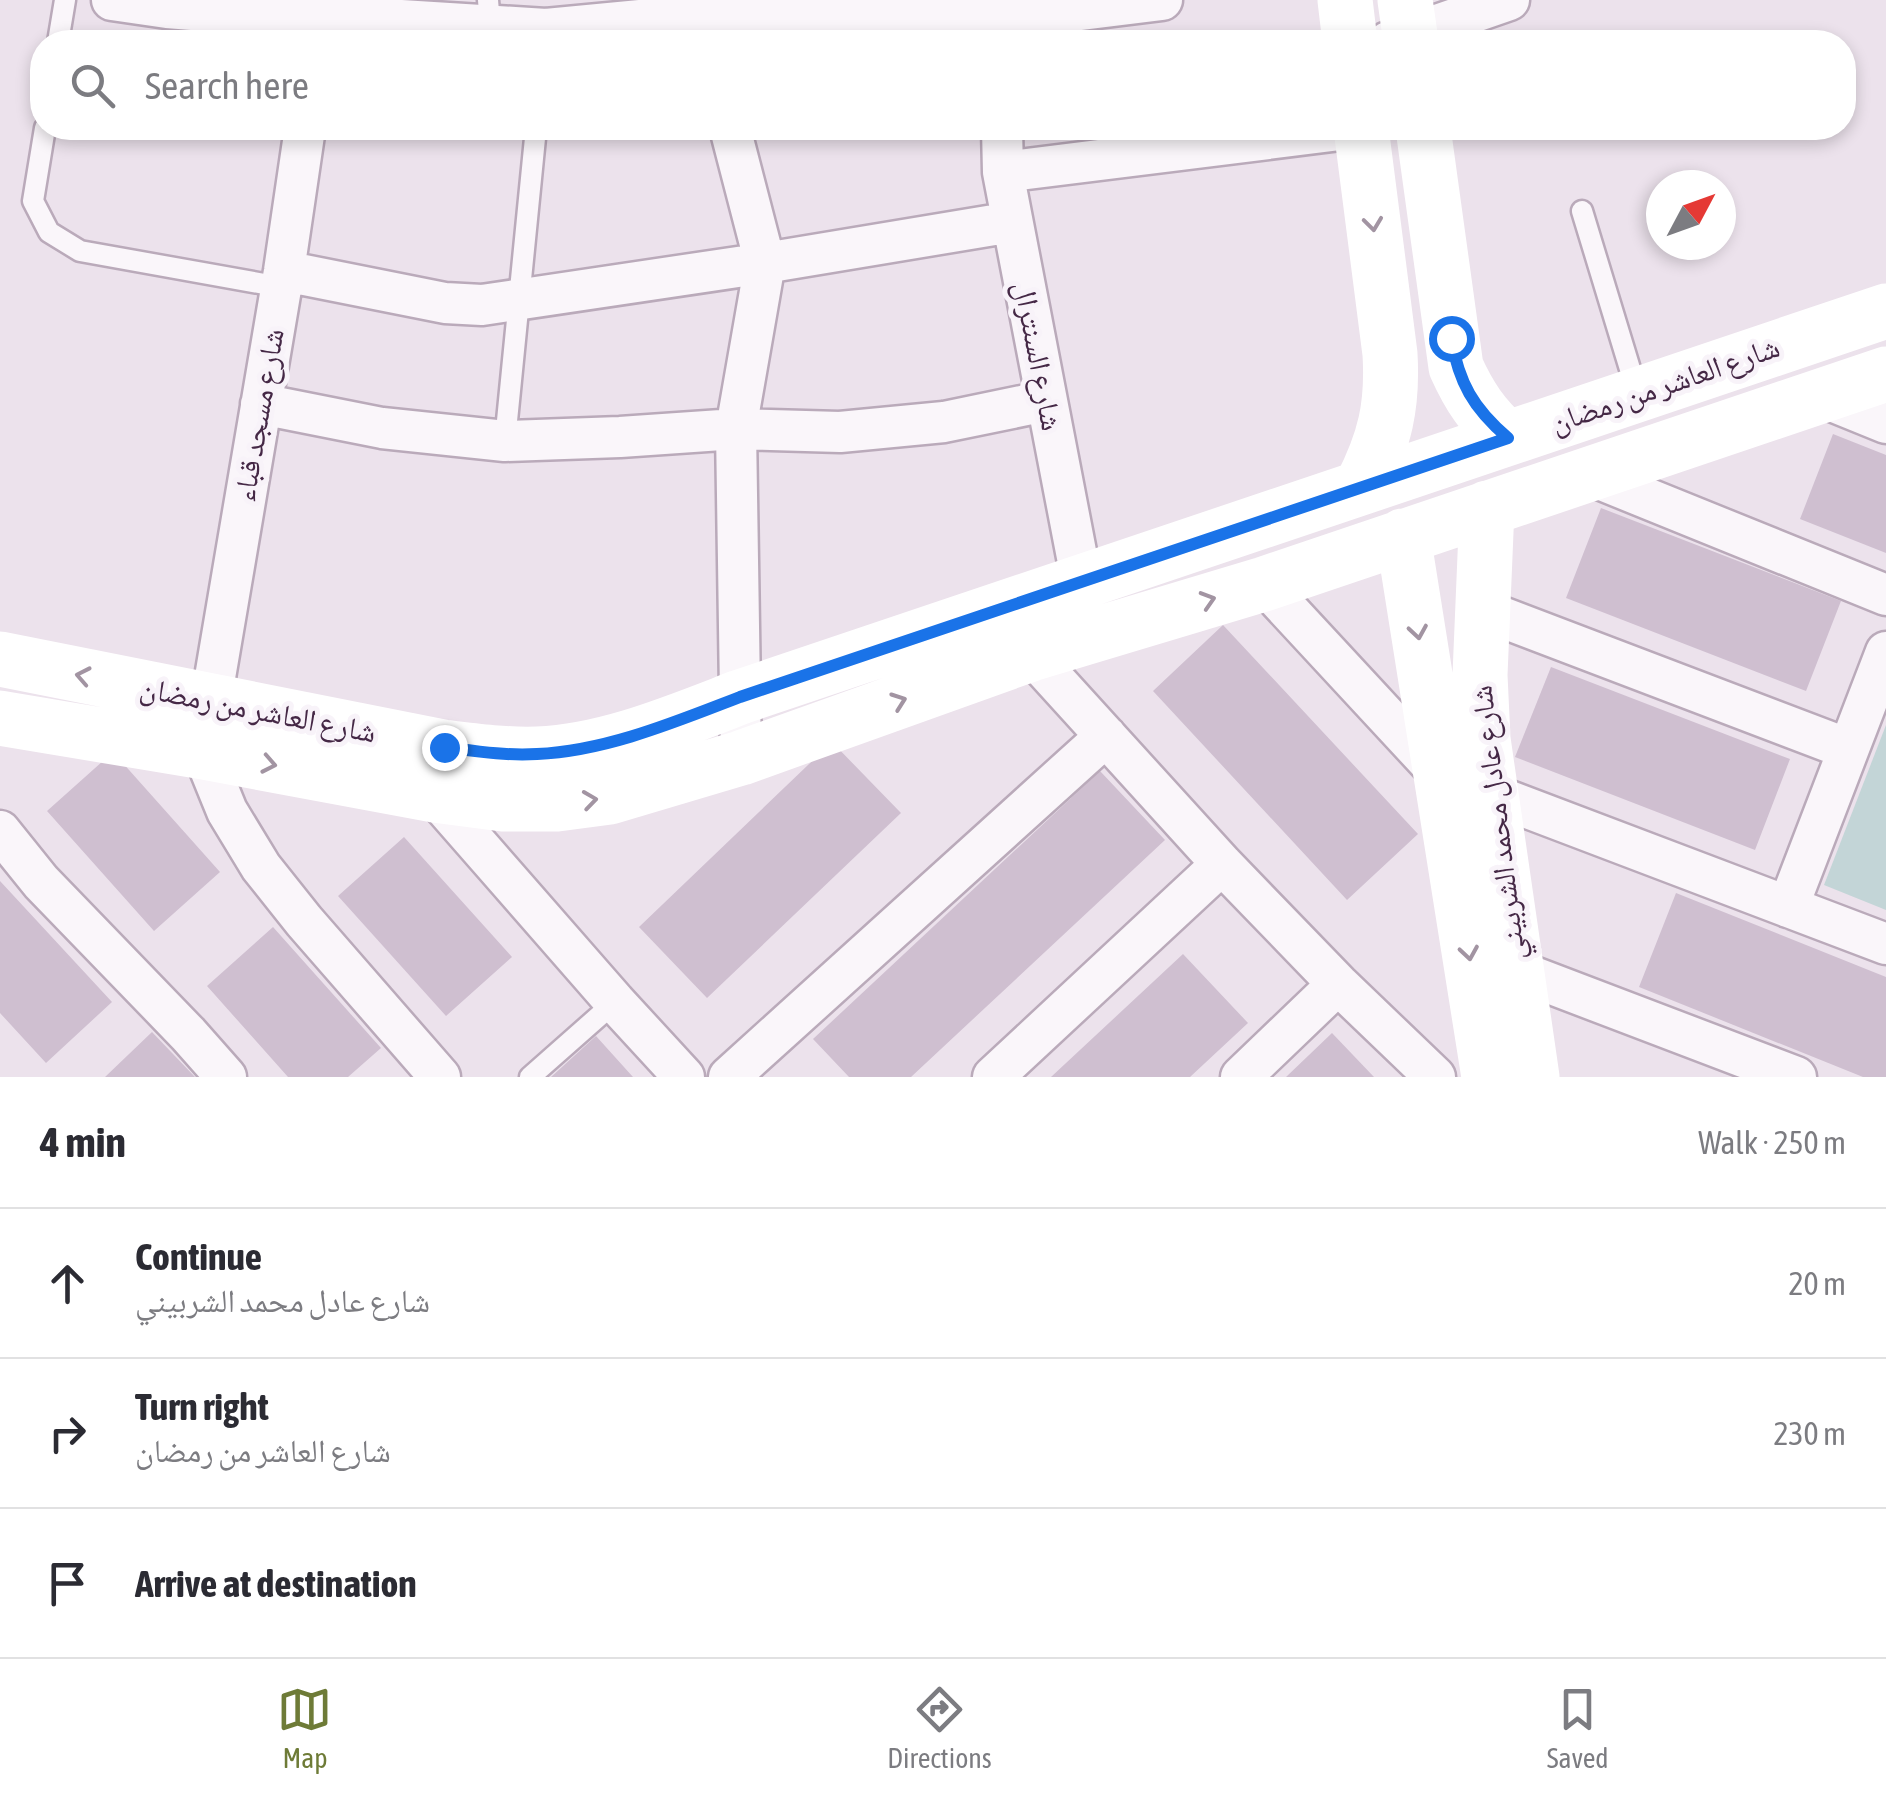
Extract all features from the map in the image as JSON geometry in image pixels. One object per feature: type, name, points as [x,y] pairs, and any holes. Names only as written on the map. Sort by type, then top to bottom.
[{"type":"street","points":[[112,0],[321,19],[489,13],[530,30]]},
{"type":"street","points":[[601,30],[703,19],[1057,14],[1162,0]]},
{"type":"street","points":[[1344,0],[1348,30]]},
{"type":"street","points":[[1404,30],[1509,0]]},
{"type":"street","name":"شارع مسجد قباء","points":[[207,726],[303,140]]},
{"type":"street","points":[[675,722],[716,766],[740,697],[736,430],[765,263],[733,140]]},
{"type":"street","name":"شارع السنترال","points":[[1002,140],[1003,172],[1082,583]]},
{"type":"street","points":[[1003,172],[1261,140]]},
{"type":"street","points":[[1360,140],[1392,388],[1382,440],[1362,487]]},
{"type":"street","points":[[1424,140],[1456,367],[1485,418],[1508,438]]},
{"type":"street","points":[[282,279],[482,305],[1012,222]]},
{"type":"street","name":"شارع العاشر من رمضان","points":[[0,718],[207,726],[490,754],[538,754],[585,748],[675,722],[1886,311]]},
{"type":"street","name":"شارع العاشر من رمضان","points":[[0,659],[434,795],[504,804],[557,804],[610,797],[716,766],[1032,654],[1264,584],[1886,374]]},
{"type":"street","points":[[1822,397],[1886,423]]},
{"type":"street","points":[[262,404],[382,428],[504,441],[736,430],[840,432],[944,422],[1046,400]]},
{"type":"street","points":[[1587,474],[1886,595]]},
{"type":"street","name":"شارع عادل محمد الشربيني","points":[[1487,508],[1480,675],[1483,739],[1466,784],[1489,1077]]},
{"type":"street","name":"شارع عادل محمد الشربيني","points":[[1403,536],[1515,970],[1532,1077]]},
{"type":"street","points":[[1264,584],[1466,784],[1886,944]]},
{"type":"street","points":[[1483,610],[1848,750]]},
{"type":"street","points":[[1788,907],[1886,652]]},
{"type":"street","points":[[1032,654],[1222,864],[1435,1077]]},
{"type":"street","points":[[207,726],[228,810],[261,866],[304,922],[440,1077]]},
{"type":"street","points":[[729,1077],[1106,736]]},
{"type":"street","points":[[434,795],[684,1077]]},
{"type":"street","points":[[0,831],[41,882],[226,1077]]},
{"type":"street","points":[[993,1077],[1222,864]]},
{"type":"street","points":[[1515,970],[1796,1077]]},
{"type":"street","points":[[1240,1077],[1338,984]]},
{"type":"lane","points":[[60,30],[64,0]]},
{"type":"lane","points":[[42,140],[33,201],[49,232],[80,251],[282,279]]},
{"type":"lane","points":[[504,441],[535,140]]},
{"type":"lane","points":[[1582,210],[1638,394]]},
{"type":"lane","points":[[530,1077],[615,1002]]},
{"type":"shaded area","points":[[1886,725],[1886,910],[1824,885]]},
{"type":"building","points":[[1833,434],[1886,455],[1886,553],[1800,519]]},
{"type":"building","points":[[1601,508],[1841,601],[1806,691],[1566,598]]},
{"type":"building","points":[[1223,625],[1418,834],[1347,900],[1153,691]]},
{"type":"building","points":[[1551,667],[1790,759],[1755,850],[1515,757]]},
{"type":"building","points":[[832,742],[901,813],[707,998],[639,927]]},
{"type":"building","points":[[113,752],[220,872],[154,931],[47,811]]},
{"type":"building","points":[[1100,771],[1165,840],[911,1077],[849,1077],[813,1039]]},
{"type":"building","points":[[404,837],[512,957],[446,1016],[338,896]]},
{"type":"building","points":[[0,881],[112,1002],[46,1063],[0,1013]]},
{"type":"building","points":[[1676,893],[1886,977],[1886,1077],[1863,1077],[1639,987]]},
{"type":"building","points":[[273,927],[381,1048],[348,1077],[288,1077],[207,986]]},
{"type":"building","points":[[1183,954],[1248,1023],[1190,1077],[1051,1077]]},
{"type":"building","points":[[152,1032],[195,1077],[105,1077]]},
{"type":"building","points":[[1332,1033],[1374,1077],[1286,1077]]},
{"type":"building","points":[[596,1036],[633,1077],[551,1077]]},
{"type":"route","points":[[444,747],[490,754],[538,754],[585,748],[675,722],[1508,438],[1485,418],[1468,394],[1456,367],[1451,338]]}]
